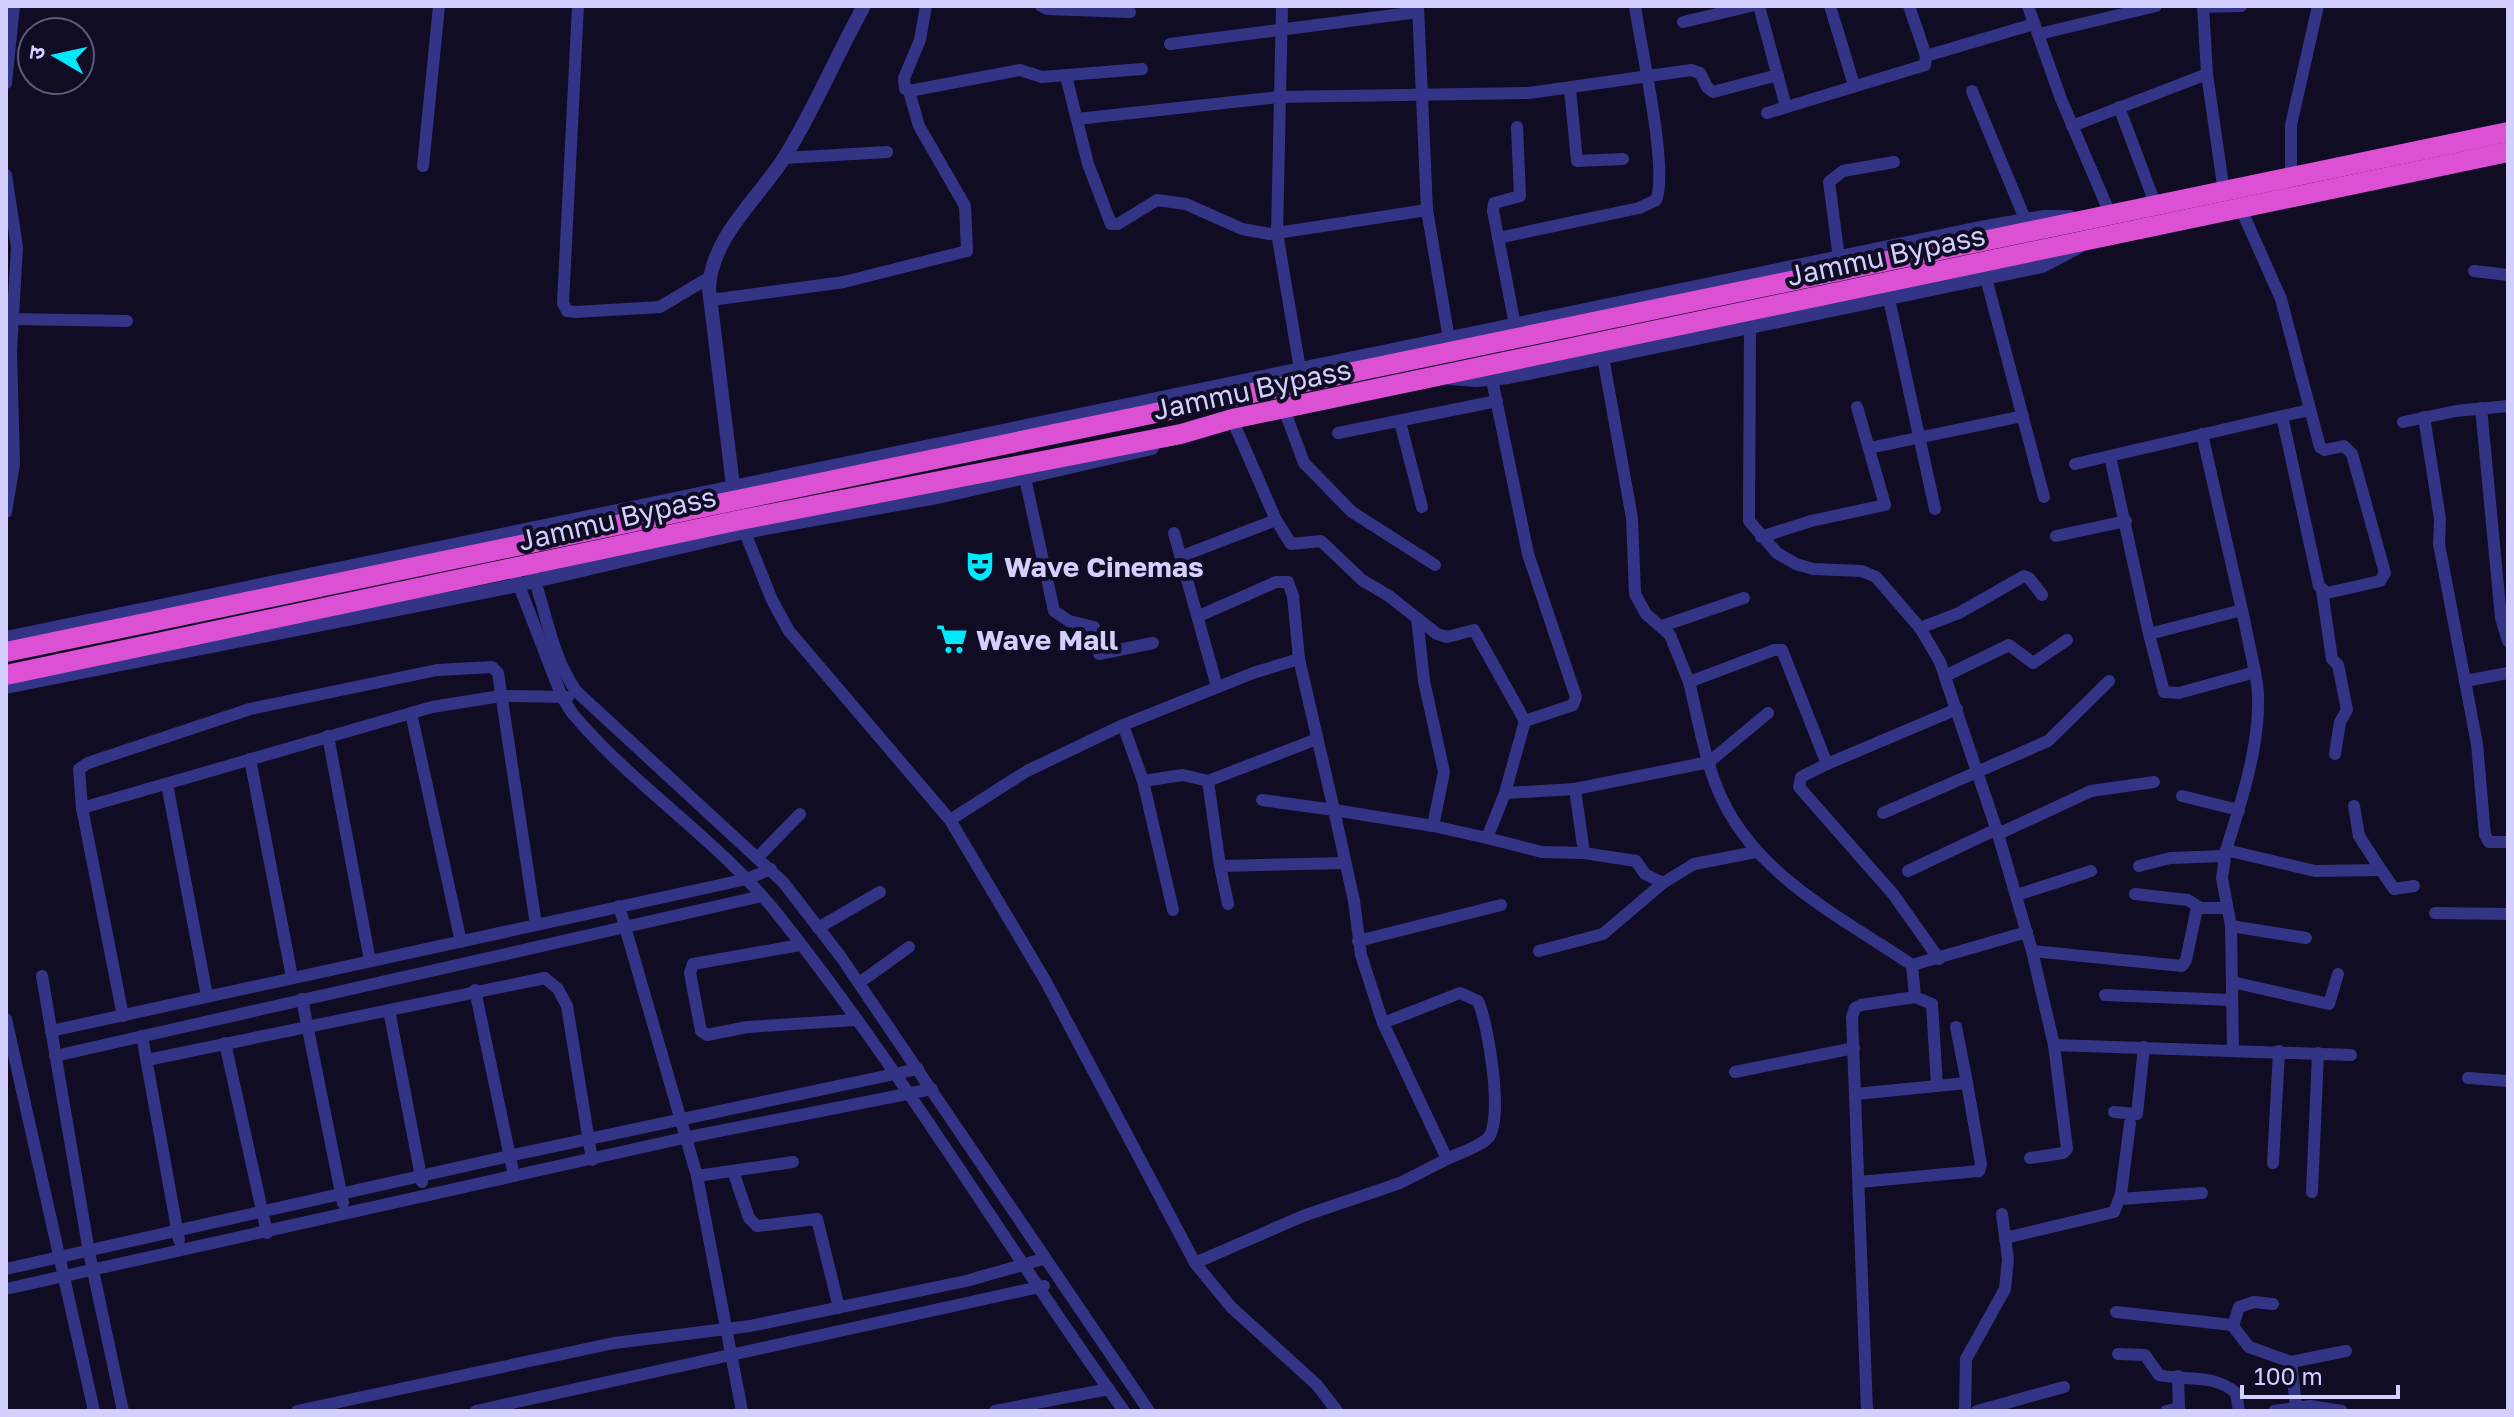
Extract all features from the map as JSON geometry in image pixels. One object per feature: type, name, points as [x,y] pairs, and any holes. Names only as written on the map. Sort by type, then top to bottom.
[{"type":"highway","name":"Jammu Bypass","points":[[6,675],[179,636],[524,575],[738,510],[1181,434],[1232,419],[1442,377],[1491,373],[2088,231],[2111,216],[2508,132]]},
{"type":"highway","name":"Jammu Bypass","points":[[6,652],[738,510],[2088,231],[2241,209],[2508,152]]},
{"type":"street","points":[[6,83],[14,6]]},
{"type":"street","points":[[423,166],[439,6]]},
{"type":"street","points":[[578,6],[563,303],[567,311],[575,312],[648,310],[673,301],[710,277]]},
{"type":"street","points":[[711,300],[844,282],[964,254],[969,232],[965,206],[919,126],[909,91],[905,89],[904,78],[920,40],[926,6]]},
{"type":"street","points":[[1041,6],[1047,9],[1130,12]]},
{"type":"street","points":[[1282,6],[1277,233],[1300,369]]},
{"type":"street","points":[[1498,238],[1639,208],[1656,200],[1659,185],[1635,6]]},
{"type":"street","points":[[1683,22],[1751,6]]},
{"type":"street","points":[[1759,6],[1786,107]]},
{"type":"street","points":[[1832,6],[1854,85]]},
{"type":"street","points":[[1767,113],[1854,85],[1921,68],[1926,56],[1909,6]]},
{"type":"street","points":[[2028,6],[2072,126],[2111,216]]},
{"type":"street","points":[[1926,56],[2036,29],[2156,6]]},
{"type":"street","points":[[2224,192],[2207,74],[2203,7],[2241,6]]},
{"type":"street","points":[[2291,178],[2291,125],[2318,6]]},
{"type":"street","points":[[862,7],[784,158],[722,244],[710,277],[738,510],[772,600],[789,631],[950,820],[1045,980],[1195,1263],[1231,1307],[1317,1385],[1337,1411]]},
{"type":"street","points":[[1170,44],[1281,31],[1418,9],[1427,210],[1449,339]]},
{"type":"street","points":[[909,91],[1020,70],[1036,77],[1142,69]]},
{"type":"street","points":[[1077,119],[1279,97],[1478,96],[1570,89],[1694,70],[1713,92],[1778,75]]},
{"type":"street","points":[[2072,126],[2207,74]]},
{"type":"street","points":[[1066,76],[1101,204],[1111,224],[1118,224],[1157,200],[1186,204],[1256,233],[1277,233],[1427,210]]},
{"type":"street","points":[[1570,89],[1577,161],[1623,159]]},
{"type":"street","points":[[1972,91],[2025,219]]},
{"type":"street","points":[[2119,107],[2156,206]]},
{"type":"street","points":[[1515,325],[1493,206],[1520,196],[1517,127]]},
{"type":"street","points":[[784,158],[887,152]]},
{"type":"street","points":[[1839,258],[1829,188],[1832,177],[1843,171],[1894,162]]},
{"type":"street","points":[[6,175],[17,247],[6,512]]},
{"type":"street","points":[[2241,209],[2276,283],[2321,448],[2344,446],[2352,454],[2385,573],[2380,581],[2322,591]]},
{"type":"street","points":[[738,510],[1300,369],[2025,219],[2066,216],[2088,231],[2042,266],[1603,357],[1491,373],[1528,554],[1576,697],[1573,705],[1525,721]]},
{"type":"street","points":[[2474,271],[2508,275]]},
{"type":"street","points":[[1986,278],[2044,497]]},
{"type":"street","points":[[1889,299],[1935,509]]},
{"type":"street","points":[[6,307],[12,319]]},
{"type":"street","points":[[12,319],[127,321]]},
{"type":"street","points":[[1750,327],[1747,514],[1761,537],[1777,553],[1796,564],[1870,573],[1920,628],[1945,676],[1957,709],[2017,895],[2054,1045],[2067,1149],[2063,1153],[2030,1158]]},
{"type":"street","points":[[1603,357],[1632,518],[1635,594],[1646,614],[1662,626],[1674,642],[1689,682],[1709,762],[1722,798],[1756,852],[1778,873],[1912,965],[2027,932]]},
{"type":"street","points":[[1338,433],[1497,401]]},
{"type":"street","points":[[2403,422],[2508,406]]},
{"type":"street","points":[[1761,537],[1811,521],[1885,505],[1857,407]]},
{"type":"street","points":[[2481,408],[2501,618],[2508,641]]},
{"type":"street","points":[[1284,409],[1304,463],[1352,512],[1435,565]]},
{"type":"street","points":[[2075,464],[2310,410]]},
{"type":"street","points":[[1869,448],[2023,416]]},
{"type":"street","points":[[2282,416],[2322,591],[2332,659],[2338,665],[2347,710],[2340,722],[2335,754]]},
{"type":"street","points":[[2424,417],[2440,519],[2439,544],[2477,744],[2485,835],[2489,842],[2508,842]]},
{"type":"street","points":[[1232,419],[1276,520],[1291,544],[1321,541],[1362,580],[1441,636],[1474,630],[1525,721],[1505,793],[1487,838]]},
{"type":"street","points":[[1400,422],[1422,507]]},
{"type":"street","points":[[6,638],[738,510],[1025,478],[1149,449],[1181,434]]},
{"type":"street","points":[[2202,434],[2259,700],[2239,810],[2225,853],[2222,878],[2231,926],[2233,1049]]},
{"type":"street","points":[[2110,456],[2164,692],[2179,693],[2255,672]]},
{"type":"street","points":[[1025,478],[1054,611],[1069,621],[1094,627],[1099,654],[1153,643]]},
{"type":"street","points":[[1182,556],[1276,520]]},
{"type":"street","points":[[2056,536],[2126,521]]},
{"type":"street","points":[[1174,533],[1217,687]]},
{"type":"street","points":[[6,687],[524,575]]},
{"type":"street","points":[[524,575],[562,697],[589,732],[762,896],[908,1092],[1124,1411]]},
{"type":"street","points":[[524,575],[564,671],[584,698],[759,856],[818,928],[932,1089],[1043,1259],[1149,1411]]},
{"type":"street","points":[[1920,628],[1959,613],[2021,577],[2029,578],[2042,595]]},
{"type":"street","points":[[1199,616],[1285,580],[1293,596],[1299,659],[1354,901],[1358,941],[1383,1023],[1447,1159]]},
{"type":"street","points":[[1662,626],[1744,598]]},
{"type":"street","points":[[2149,634],[2242,610]]},
{"type":"street","points":[[1417,618],[1424,681],[1444,772],[1433,826]]},
{"type":"street","points":[[1945,676],[2009,645],[2033,663],[2067,640]]},
{"type":"street","points":[[1689,682],[1774,650],[1782,650],[1827,764]]},
{"type":"street","points":[[950,820],[1027,771],[1123,725],[1217,687],[1299,659]]},
{"type":"street","points":[[123,1016],[82,808],[78,777],[82,765],[250,709],[424,672],[487,666],[498,673],[536,925]]},
{"type":"street","points":[[2465,681],[2508,673]]},
{"type":"street","points":[[1883,813],[2048,741],[2109,681]]},
{"type":"street","points":[[82,808],[411,713],[501,696],[584,698]]},
{"type":"street","points":[[1939,959],[1893,894],[1799,787],[1801,777],[1827,764],[1957,709]]},
{"type":"street","points":[[411,713],[461,942]]},
{"type":"street","points":[[1505,793],[1575,789],[1709,762],[1768,713]]},
{"type":"street","points":[[1123,725],[1143,781],[1173,910]]},
{"type":"street","points":[[328,736],[370,961]]},
{"type":"street","points":[[1143,781],[1183,775],[1208,781],[1317,739]]},
{"type":"street","points":[[250,759],[292,977]]},
{"type":"street","points":[[1208,781],[1228,904]]},
{"type":"street","points":[[1908,871],[2091,791],[2154,782]]},
{"type":"street","points":[[167,784],[207,996]]},
{"type":"street","points":[[1575,789],[1584,853]]},
{"type":"street","points":[[2182,796],[2239,810]]},
{"type":"street","points":[[1262,800],[1433,826],[1542,852],[1584,853],[1636,861],[1645,874],[1663,883]]},
{"type":"street","points":[[2354,806],[2359,836],[2394,889],[2414,886]]},
{"type":"street","points":[[759,856],[800,814]]},
{"type":"street","points":[[1539,951],[1603,934],[1663,883],[1694,864],[1756,852]]},
{"type":"street","points":[[2139,866],[2170,858],[2225,853],[2315,871],[2381,870]]},
{"type":"street","points":[[1220,866],[1345,863]]},
{"type":"street","points":[[51,1031],[747,879],[771,869]]},
{"type":"street","points":[[2017,895],[2091,871]]},
{"type":"street","points":[[818,928],[880,892]]},
{"type":"street","points":[[2135,894],[2188,900],[2199,907],[2227,908]]},
{"type":"street","points":[[55,1056],[762,896]]},
{"type":"street","points":[[1358,941],[1501,905]]},
{"type":"street","points":[[619,906],[697,1176],[742,1411]]},
{"type":"street","points":[[2032,951],[2182,966],[2199,907]]},
{"type":"street","points":[[2435,913],[2508,914]]},
{"type":"street","points":[[2231,926],[2306,938]]},
{"type":"street","points":[[800,945],[693,964],[690,973],[701,1031],[707,1035],[773,1025],[855,1020]]},
{"type":"street","points":[[859,983],[909,947]]},
{"type":"street","points":[[1912,965],[1915,997]]},
{"type":"street","points":[[2232,982],[2327,1004],[2333,1000],[2338,974]]},
{"type":"street","points":[[42,976],[89,1252],[123,1411]]},
{"type":"street","points":[[147,1060],[536,977],[551,980],[567,1006],[592,1160]]},
{"type":"street","points":[[475,990],[514,1176]]},
{"type":"street","points":[[1195,1263],[1303,1216],[1400,1183],[1487,1140],[1493,1126],[1492,1064],[1478,1001],[1460,993],[1383,1023]]},
{"type":"street","points":[[2105,995],[2232,1000]]},
{"type":"street","points":[[1867,1411],[1852,1017],[1855,1008],[1915,997],[1932,1004],[1937,1086]]},
{"type":"street","points":[[302,999],[345,1214]]},
{"type":"street","points":[[389,1010],[425,1197]]},
{"type":"street","points":[[6,1019],[94,1411]]},
{"type":"street","points":[[1859,1182],[1979,1171],[1981,1164],[1956,1027]]},
{"type":"street","points":[[142,1036],[181,1251]]},
{"type":"street","points":[[225,1043],[267,1233]]},
{"type":"street","points":[[2054,1045],[2351,1055]]},
{"type":"street","points":[[2114,1112],[2137,1114],[2144,1047]]},
{"type":"street","points":[[1735,1072],[1854,1048]]},
{"type":"street","points":[[2273,1163],[2279,1051]]},
{"type":"street","points":[[2312,1192],[2318,1053]]},
{"type":"street","points":[[6,1269],[178,1233],[263,1211],[342,1196],[679,1118],[918,1069]]},
{"type":"street","points":[[2468,1078],[2508,1081]]},
{"type":"street","points":[[1856,1094],[1967,1083]]},
{"type":"street","points":[[6,1289],[684,1138],[932,1089]]},
{"type":"street","points":[[2005,1238],[2110,1215],[2117,1209],[2130,1123]]},
{"type":"street","points":[[697,1176],[793,1162]]},
{"type":"street","points":[[733,1171],[749,1218],[757,1226],[817,1219],[839,1308]]},
{"type":"street","points":[[2120,1199],[2202,1193]]},
{"type":"street","points":[[1965,1411],[1966,1359],[2005,1289],[2008,1259],[2002,1214]]},
{"type":"street","points":[[297,1411],[614,1343],[726,1326],[750,1326],[839,1308],[966,1281],[1043,1259]]},
{"type":"street","points":[[476,1411],[732,1357],[1059,1282]]},
{"type":"street","points":[[2233,1326],[2239,1307],[2254,1302],[2273,1304]]},
{"type":"street","points":[[2116,1312],[2233,1326],[2249,1347],[2291,1362],[2346,1351]]},
{"type":"street","points":[[2118,1354],[2145,1355],[2159,1375],[2197,1376],[2229,1387],[2236,1393],[2239,1411]]},
{"type":"street","points":[[2291,1362],[2296,1406]]},
{"type":"street","points":[[2166,1411],[2179,1408],[2178,1376]]},
{"type":"street","points":[[1977,1411],[2064,1387]]},
{"type":"street","points":[[995,1411],[1109,1389]]},
{"type":"street","points":[[2274,1411],[2296,1406],[2342,1411]]},
{"type":"place","name":"Wave Cinemas","points":[[980,566]]},
{"type":"place","name":"Wave Mall","points":[[952,639]]}]
